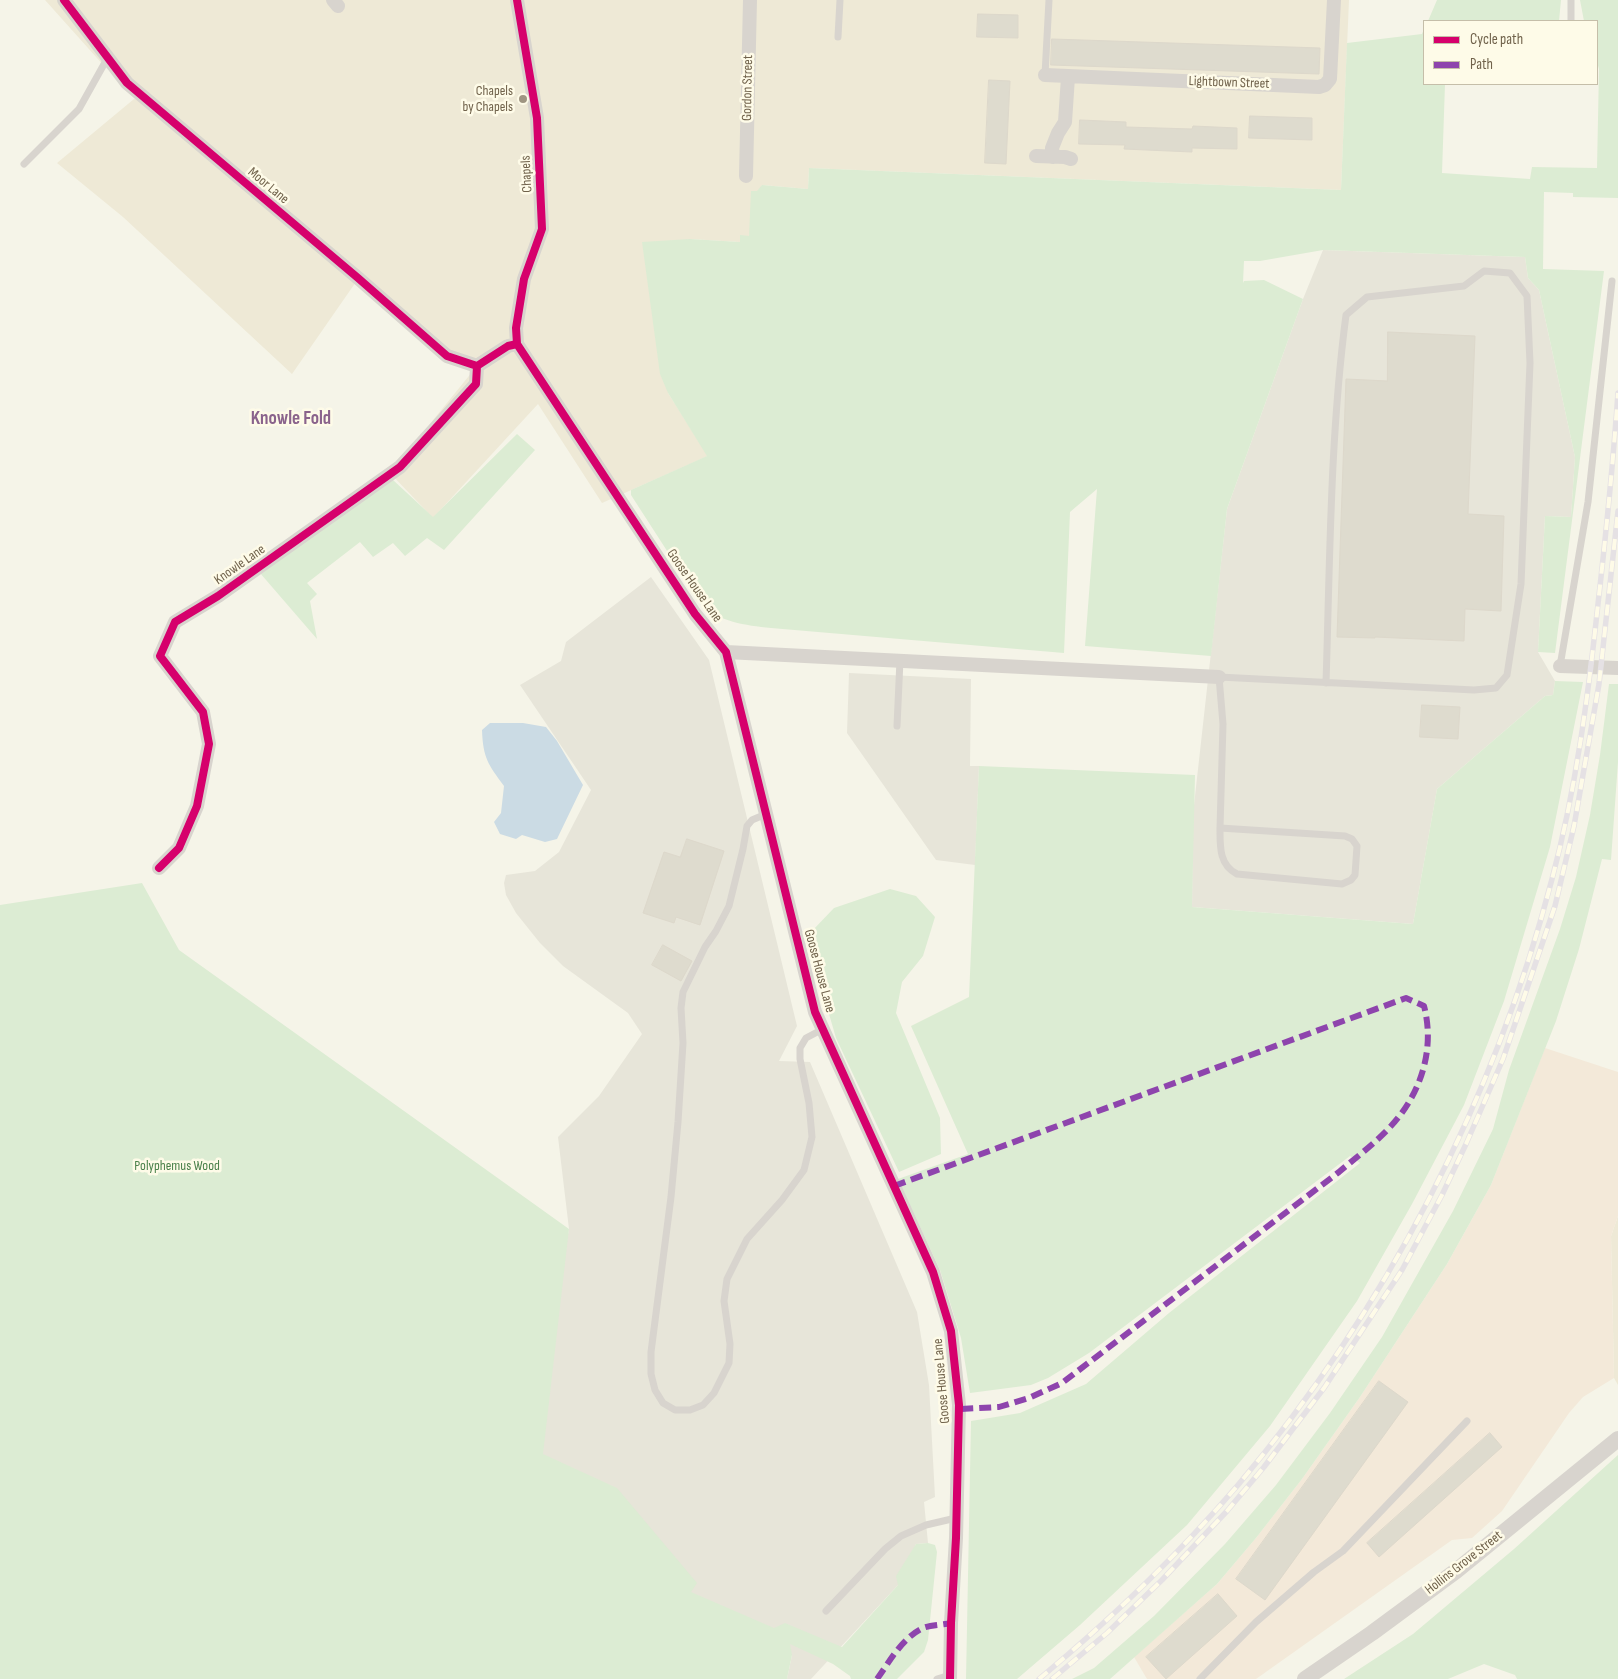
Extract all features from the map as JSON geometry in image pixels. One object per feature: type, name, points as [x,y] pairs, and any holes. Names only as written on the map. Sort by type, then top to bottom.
[{"type":"street","name":"Moor Lane","points":[[64,0],[127,83],[358,278],[447,356],[477,366]]},
{"type":"street","name":"Chapels","points":[[517,0],[536,118],[542,229],[524,278],[516,328],[517,344]]},
{"type":"street","name":"Gordon Street","points":[[746,176],[750,0]]},
{"type":"street","name":"Lightbown Street","points":[[1045,75],[1319,87],[1326,85],[1330,79],[1334,0]]},
{"type":"street","points":[[1053,157],[1052,148],[1065,122],[1068,77]]},
{"type":"street","points":[[1036,156],[1071,159]]},
{"type":"street","points":[[477,366],[508,346],[517,344]]},
{"type":"street","name":"Goose House Lane","points":[[517,344],[695,614],[726,652],[815,1012],[933,1272],[951,1331],[959,1406],[951,1623],[946,1678]]},
{"type":"street","name":"Knowle Lane","points":[[159,868],[179,848],[197,806],[209,744],[203,712],[160,656],[174,622],[218,596],[400,467],[476,384],[477,366]]},
{"type":"street","points":[[726,652],[1219,677]]},
{"type":"street","points":[[1560,666],[1618,668]]},
{"type":"street","name":"Hollins Grove Street","points":[[1304,1679],[1372,1633],[1456,1571],[1618,1440]]},
{"type":"lane","points":[[838,37],[840,0]]},
{"type":"lane","points":[[1045,75],[1049,0]]},
{"type":"lane","points":[[1571,0],[1571,20]]},
{"type":"lane","points":[[24,164],[79,109],[108,57]]},
{"type":"lane","points":[[1220,828],[1344,836],[1352,839],[1357,846],[1354,875],[1350,880],[1342,884],[1237,874],[1228,869],[1224,862],[1220,840],[1220,828],[1223,724],[1219,677],[1326,683],[1474,690],[1496,688],[1507,675],[1521,584],[1530,363],[1527,296],[1510,273],[1484,271],[1464,286],[1367,297],[1346,315],[1340,362],[1332,490],[1326,683]]},
{"type":"lane","points":[[1560,666],[1588,502],[1612,281]]},
{"type":"lane","points":[[897,726],[900,660]]},
{"type":"lane","points":[[766,814],[752,820],[747,826],[744,850],[729,906],[705,947],[683,992],[681,1008],[683,1043],[678,1122],[671,1197],[651,1352],[651,1374],[655,1390],[664,1403],[675,1410],[690,1410],[703,1405],[714,1393],[729,1363],[730,1344],[724,1301],[727,1279],[747,1239],[782,1200],[804,1170],[812,1137],[809,1103],[800,1059],[800,1048],[806,1038],[823,1029]]},
{"type":"lane","points":[[1200,1679],[1256,1622],[1314,1572],[1343,1550],[1466,1421]]},
{"type":"lane","points":[[826,1611],[885,1549],[901,1536],[926,1525],[956,1518]]},
{"type":"shaded area","points":[[45,0],[1349,0],[1341,190],[809,168],[808,189],[762,185],[749,236],[740,242],[690,239],[668,393],[708,456],[602,503],[538,404],[433,518],[390,473],[477,366],[447,356],[358,279],[292,374],[123,217],[57,163],[140,94],[105,67]]},
{"type":"shaded area","points":[[1323,250],[1525,257],[1528,278],[1539,290],[1575,457],[1571,517],[1545,516],[1538,652],[1555,681],[1553,695],[1545,696],[1437,789],[1413,924],[1192,907],[1193,814],[1227,509],[1303,299]]},
{"type":"shaded area","points":[[651,577],[709,660],[797,1026],[779,1061],[810,1062],[917,1312],[929,1385],[935,1497],[924,1502],[928,1543],[916,1544],[898,1585],[811,1679],[787,1679],[792,1655],[505,1584],[569,1229],[558,1137],[599,1096],[642,1034],[628,1013],[563,966],[540,943],[516,913],[506,895],[504,883],[506,875],[535,871],[559,852],[591,790],[520,685],[561,661],[566,642]]},
{"type":"shaded area","points":[[849,673],[971,679],[970,766],[979,766],[975,865],[936,860],[847,733]]},
{"type":"shaded area","points":[[490,723],[523,723],[546,727],[557,741],[583,785],[557,839],[545,842],[522,835],[516,839],[500,834],[494,822],[501,813],[504,786],[487,760],[482,730]]},
{"type":"shaded area","points":[[1545,1048],[1618,1072],[1618,1216],[1611,1236],[1614,1378],[1583,1397],[1569,1413],[1502,1511],[1472,1538],[1452,1540],[1256,1679],[1147,1679],[1134,1657],[1217,1584],[1256,1538],[1302,1479],[1360,1397],[1447,1264],[1491,1185]]},
{"type":"shaded area","points":[[1618,1216],[1618,1385],[1614,1378],[1611,1236]]},
{"type":"green space","points":[[1437,0],[1561,0],[1559,20],[1428,20]]},
{"type":"green space","points":[[1580,0],[1618,0],[1618,198],[1573,197],[1573,193],[1544,192],[1543,269],[1604,271],[1555,653],[1538,652],[1545,516],[1571,517],[1575,457],[1539,290],[1528,278],[1525,257],[1323,250],[1260,261],[1244,261],[1243,283],[1244,281],[1264,280],[1303,299],[1227,509],[1211,656],[1085,646],[1097,489],[1070,512],[1064,653],[771,628],[742,624],[724,619],[707,609],[700,602],[631,495],[631,490],[707,456],[668,393],[660,374],[642,242],[690,239],[740,242],[740,235],[749,236],[751,191],[757,191],[762,185],[808,189],[809,168],[1341,190],[1347,43],[1422,34],[1423,32],[1423,85],[1445,85],[1442,173],[1530,179],[1532,167],[1597,168],[1598,20],[1584,20]]},
{"type":"green space","points":[[517,434],[535,450],[444,550],[427,538],[405,556],[393,543],[373,557],[360,542],[307,583],[317,594],[310,601],[317,639],[260,573],[393,480],[433,517]]},
{"type":"green space","points":[[1555,681],[1583,682],[1550,847],[1504,1001],[1464,1105],[1412,1204],[1357,1301],[1270,1426],[1187,1525],[1080,1625],[1017,1679],[966,1679],[971,1421],[1020,1413],[1086,1384],[1169,1313],[1360,1163],[1350,1156],[1089,1353],[1048,1378],[1031,1385],[970,1393],[961,1338],[940,1270],[898,1179],[968,1154],[911,1026],[969,997],[979,766],[1195,775],[1192,907],[1413,924],[1437,789],[1545,696],[1553,695]]},
{"type":"green space","points":[[1609,684],[1618,684],[1618,762],[1611,860],[1602,859],[1579,949],[1556,1021],[1491,1185],[1447,1264],[1360,1397],[1302,1479],[1217,1584],[1110,1679],[1072,1679],[1094,1668],[1154,1616],[1225,1544],[1276,1485],[1330,1413],[1382,1337],[1453,1211],[1493,1129],[1509,1070],[1560,929],[1576,877],[1590,815]]},
{"type":"green space","name":"Polyphemus Wood","points":[[142,883],[179,950],[569,1229],[543,1454],[617,1488],[697,1583],[691,1592],[774,1628],[785,1623],[842,1647],[898,1585],[896,1576],[916,1544],[928,1543],[935,1545],[937,1552],[928,1640],[924,1652],[897,1679],[851,1679],[850,1676],[833,1664],[790,1644],[792,1655],[787,1679],[0,1679],[0,905]]},
{"type":"green space","points":[[890,889],[916,896],[935,917],[923,956],[902,982],[896,1013],[940,1118],[941,1154],[899,1172],[836,1038],[822,990],[812,931],[834,908]]},
{"type":"green space","points":[[1618,1455],[1618,1679],[1517,1679],[1515,1675],[1484,1664],[1448,1679],[1344,1679],[1413,1634],[1514,1549]]},
{"type":"building","points":[[978,14],[1018,15],[1018,38],[977,37]]},
{"type":"building","points":[[1052,39],[1320,48],[1319,74],[1051,65]]},
{"type":"building","points":[[989,80],[1010,81],[1006,164],[985,163]]},
{"type":"building","points":[[1250,116],[1312,118],[1312,140],[1249,138]]},
{"type":"building","points":[[1080,120],[1126,122],[1126,127],[1192,129],[1193,126],[1237,128],[1237,149],[1192,148],[1192,152],[1124,149],[1125,145],[1079,144]]},
{"type":"building","points":[[1388,332],[1475,336],[1468,514],[1504,516],[1501,611],[1465,609],[1464,641],[1337,637],[1346,379],[1387,381]]},
{"type":"building","points":[[1422,705],[1460,707],[1458,739],[1420,737]]},
{"type":"building","points":[[687,839],[724,851],[700,925],[676,917],[674,923],[643,913],[664,852],[680,857]]},
{"type":"building","points":[[663,945],[692,961],[681,981],[652,965]]},
{"type":"building","points":[[1379,1381],[1408,1402],[1265,1600],[1236,1579]]},
{"type":"building","points":[[1490,1433],[1502,1447],[1379,1557],[1367,1543]]},
{"type":"building","points":[[1218,1594],[1237,1616],[1166,1679],[1146,1657]]},
{"type":"railway","points":[[1039,1679],[1092,1634],[1192,1537],[1238,1485],[1291,1418],[1341,1348],[1387,1275],[1429,1199],[1466,1122],[1500,1042],[1528,961],[1552,879],[1568,811],[1580,743],[1594,639],[1618,393]]},
{"type":"railway","points":[[1052,1679],[1107,1633],[1162,1580],[1227,1511],[1264,1467],[1324,1388],[1402,1270],[1442,1195],[1503,1059],[1555,906],[1574,826],[1599,684],[1618,511]]},
{"type":"marked path","points":[[894,1186],[1406,998],[1424,1006],[1428,1035],[1425,1063],[1421,1076],[1416,1089],[1401,1114],[1372,1145],[1062,1383],[1029,1398],[999,1407],[959,1409]]},
{"type":"marked path","points":[[877,1679],[897,1650],[916,1632],[926,1627],[951,1623]]},
{"type":"cycle path","points":[[64,0],[127,83],[358,278],[447,356],[477,366]]},
{"type":"cycle path","points":[[517,0],[537,118],[542,229],[524,279],[516,328],[517,344],[695,614],[726,652],[815,1012],[933,1272],[951,1331],[959,1405],[950,1679]]},
{"type":"cycle path","points":[[159,868],[179,848],[197,806],[209,744],[203,712],[160,656],[175,622],[218,596],[400,467],[476,384],[477,366],[508,346],[517,344]]},
{"type":"place","name":"Chapels by Chapels","points":[[523,99]]},
{"type":"district","name":"Knowle Fold","points":[[291,419]]}]
